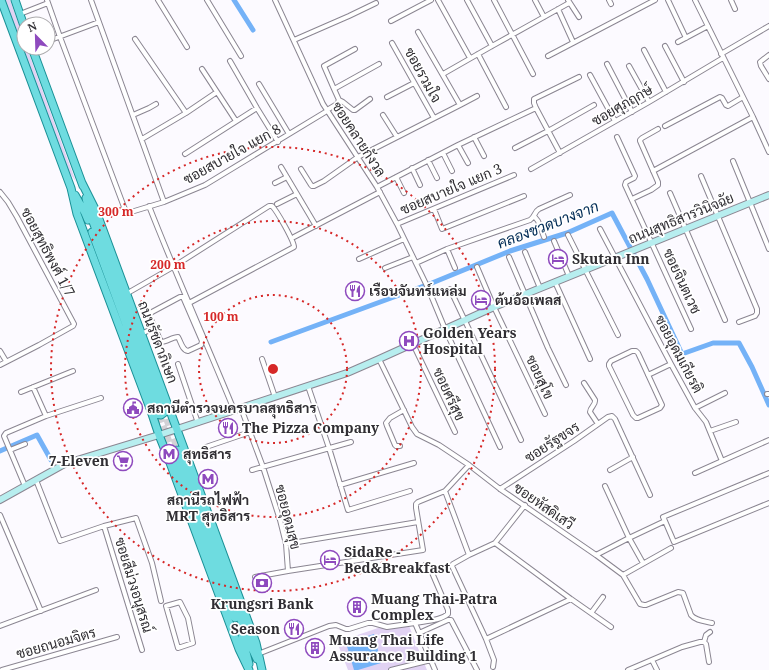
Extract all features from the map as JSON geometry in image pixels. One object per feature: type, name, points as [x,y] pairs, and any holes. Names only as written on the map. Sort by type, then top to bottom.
[{"type":"main road","name":"ถนนรัชดาภิเษก","points":[[1,0],[71,188],[77,214],[159,406],[177,430],[178,457],[239,649],[250,670]]},
{"type":"main road","points":[[15,0],[20,14]]},
{"type":"main road","name":"ถนนรัชดาภิเษก","points":[[35,56],[82,183],[90,211],[159,406]]},
{"type":"main road","name":"ถนนรัชดาภิเษก","points":[[82,183],[96,211],[141,334],[159,406],[160,435],[178,457],[253,636],[262,670]]},
{"type":"main road","name":"ถนนรัชดาภิเษก","points":[[178,457],[249,642],[262,670]]},
{"type":"street","points":[[91,0],[164,202]]},
{"type":"street","points":[[158,0],[187,47]]},
{"type":"street","points":[[207,0],[241,56]]},
{"type":"street","name":"ซอยคลายกังวล","points":[[275,0],[323,104],[377,187],[397,224],[425,281],[445,329]]},
{"type":"street","points":[[391,21],[431,0]]},
{"type":"street","points":[[438,0],[470,58]]},
{"type":"street","points":[[467,0],[492,46]]},
{"type":"street","points":[[494,0],[533,74]]},
{"type":"street","points":[[535,0],[544,17]]},
{"type":"street","points":[[548,56],[655,0]]},
{"type":"street","points":[[668,0],[686,38]]},
{"type":"street","points":[[695,0],[769,152]]},
{"type":"street","points":[[731,0],[735,9]]},
{"type":"street","points":[[20,14],[48,2],[60,37]]},
{"type":"street","points":[[443,74],[568,2],[579,17]]},
{"type":"street","points":[[294,40],[376,3]]},
{"type":"street","points":[[558,9],[573,42]]},
{"type":"street","points":[[56,38],[99,22]]},
{"type":"street","points":[[678,42],[708,26]]},
{"type":"street","name":"ซอยศุภฤกษ์","points":[[531,169],[684,82],[769,26]]},
{"type":"street","points":[[418,32],[460,105]]},
{"type":"street","name":"ซอยสบายใจ แยก 8","points":[[60,37],[124,207],[128,212],[164,202],[205,185],[327,111],[337,104],[339,100]]},
{"type":"street","points":[[135,39],[186,113]]},
{"type":"street","name":"ซอยรวมใจ","points":[[392,43],[434,118]]},
{"type":"street","points":[[664,46],[684,82]]},
{"type":"street","points":[[355,49],[324,66],[339,100],[353,110],[370,99]]},
{"type":"street","points":[[644,50],[666,92]]},
{"type":"street","points":[[478,54],[506,107]]},
{"type":"street","points":[[769,55],[760,62],[769,79]]},
{"type":"street","points":[[230,61],[278,142]]},
{"type":"street","points":[[334,89],[380,64]]},
{"type":"street","points":[[607,64],[632,112]]},
{"type":"street","points":[[629,66],[648,102]]},
{"type":"street","points":[[202,69],[236,121]]},
{"type":"street","points":[[590,75],[615,121]]},
{"type":"street","points":[[560,153],[536,108],[534,99],[580,77]]},
{"type":"street","points":[[387,97],[414,83]]},
{"type":"street","points":[[259,84],[289,134]]},
{"type":"street","points":[[142,139],[186,113],[217,92]]},
{"type":"street","points":[[301,169],[311,185],[314,186],[324,181],[358,157],[477,96]]},
{"type":"street","points":[[665,126],[718,98],[721,97],[728,106],[743,97]]},
{"type":"street","points":[[133,115],[156,104]]},
{"type":"street","points":[[515,148],[594,105]]},
{"type":"street","points":[[185,154],[257,108]]},
{"type":"street","points":[[377,187],[443,152],[536,108]]},
{"type":"street","points":[[383,115],[397,137]]},
{"type":"street","points":[[653,171],[753,117]]},
{"type":"street","points":[[632,200],[658,185],[640,140],[658,130]]},
{"type":"street","points":[[474,137],[484,156]]},
{"type":"street","name":"ซอยจินตเวช","points":[[617,137],[635,176],[625,183],[692,329]]},
{"type":"street","points":[[458,145],[468,163]]},
{"type":"street","points":[[443,152],[452,171]]},
{"type":"street","points":[[428,160],[437,178]]},
{"type":"street","points":[[733,161],[769,249]]},
{"type":"street","points":[[281,167],[316,226]]},
{"type":"street","points":[[412,168],[420,185]]},
{"type":"street","name":"ซอยสบายใจ แยก 3","points":[[397,224],[514,175]]},
{"type":"street","points":[[701,176],[757,309],[755,316],[739,322]]},
{"type":"street","points":[[275,183],[287,177]]},
{"type":"street","points":[[396,177],[404,193]]},
{"type":"street","name":"ซอยสุทธิพงศ์ 1/7","points":[[0,192],[17,216],[74,324],[73,326],[39,345],[6,361]]},
{"type":"street","points":[[294,237],[380,192]]},
{"type":"street","points":[[670,193],[725,320]]},
{"type":"street","points":[[277,204],[297,194]]},
{"type":"street","points":[[416,263],[447,250],[530,220],[539,209],[570,194]]},
{"type":"street","name":"ถนนสุทธิสารวินิจฉัย","points":[[0,500],[67,463],[177,430],[347,373],[494,307],[769,195]]},
{"type":"street","points":[[434,208],[442,229],[524,196]]},
{"type":"street","points":[[126,294],[173,267],[269,206],[271,205],[274,207],[294,244],[294,247],[190,303]]},
{"type":"street","points":[[149,206],[173,267],[190,303],[234,410]]},
{"type":"street","points":[[534,216],[544,237]]},
{"type":"street","name":"ซอยอุดมเกียรติ","points":[[600,229],[671,364],[695,408],[703,418],[710,431],[722,461]]},
{"type":"street","points":[[568,234],[618,335]]},
{"type":"street","points":[[359,259],[404,239]]},
{"type":"street","points":[[554,241],[569,276]]},
{"type":"street","points":[[447,250],[454,268]]},
{"type":"street","points":[[525,252],[540,288]]},
{"type":"street","points":[[385,268],[413,257]]},
{"type":"street","points":[[509,257],[548,348],[566,384]]},
{"type":"street","name":"ซอยสุโข","points":[[477,267],[494,307],[545,414]]},
{"type":"street","points":[[555,282],[590,359]]},
{"type":"street","points":[[450,290],[521,440]]},
{"type":"street","points":[[180,297],[183,297],[202,343],[201,345],[186,351],[178,337],[161,342],[154,328],[150,313],[180,297]]},
{"type":"street","points":[[141,334],[154,328]]},
{"type":"street","points":[[445,329],[500,447]]},
{"type":"street","name":"ซอยศรีสุข","points":[[413,344],[455,432]]},
{"type":"street","points":[[0,351],[6,361],[0,365]]},
{"type":"street","points":[[632,351],[636,351],[648,375],[662,406],[636,418],[633,415],[609,364],[611,361],[632,351]]},
{"type":"street","points":[[262,359],[275,397]]},
{"type":"street","name":"ซอยหัสดิเสวี","points":[[379,359],[417,434],[439,445],[469,465],[623,575],[640,604],[646,604],[681,592],[683,593],[693,617],[695,619],[712,623]]},
{"type":"street","points":[[178,364],[198,422]]},
{"type":"street","points":[[648,375],[671,364]]},
{"type":"street","points":[[21,392],[73,371]]},
{"type":"street","points":[[584,383],[596,400],[596,403],[590,412],[598,424]]},
{"type":"street","points":[[308,386],[348,509],[350,510],[410,491]]},
{"type":"street","points":[[33,387],[46,416]]},
{"type":"street","points":[[695,408],[725,393]]},
{"type":"street","points":[[25,486],[6,443],[4,436],[6,433],[46,416],[100,398]]},
{"type":"street","name":"ซอยอุดมสุข","points":[[241,408],[263,467],[280,520],[286,544],[288,571],[423,550],[418,522]]},
{"type":"street","points":[[400,446],[394,445],[386,423],[390,418],[404,410]]},
{"type":"street","name":"ซอยรัฐขจร","points":[[500,488],[574,441],[610,416],[615,419],[632,458]]},
{"type":"street","points":[[710,431],[736,422]]},
{"type":"street","points":[[206,447],[250,432]]},
{"type":"street","points":[[696,473],[769,440]]},
{"type":"street","points":[[252,470],[352,442]]},
{"type":"street","points":[[9,450],[25,444]]},
{"type":"street","points":[[610,470],[632,458],[650,495]]},
{"type":"street","points":[[340,484],[414,463]]},
{"type":"street","points":[[286,544],[418,522],[416,504],[445,491],[469,465]]},
{"type":"street","points":[[769,474],[664,517],[674,542],[769,503]]},
{"type":"street","name":"ซอยสีม่วงอนุสรณ์","points":[[36,480],[60,541],[104,526],[136,518],[152,562],[161,601]]},
{"type":"street","points":[[605,486],[643,564]]},
{"type":"street","points":[[445,491],[469,554]]},
{"type":"street","points":[[493,667],[494,660],[486,639],[452,564],[469,554],[495,543],[525,505]]},
{"type":"street","points":[[0,515],[41,611]]},
{"type":"street","points":[[596,555],[665,521]]},
{"type":"street","name":"ซอยสีม่วงอนุสรณ์","points":[[104,526],[142,650]]},
{"type":"street","points":[[495,543],[611,627]]},
{"type":"street","points":[[623,575],[671,548]]},
{"type":"street","points":[[258,654],[329,626],[336,625],[346,629],[373,623],[387,627],[415,623],[445,616],[448,614],[448,610],[430,568],[425,565]]},
{"type":"street","points":[[255,577],[288,571]]},
{"type":"street","points":[[0,626],[96,590]]},
{"type":"street","points":[[590,613],[602,597]]},
{"type":"street","points":[[486,639],[571,599]]},
{"type":"street","points":[[180,602],[190,617],[193,643],[178,648],[166,606],[180,602]]},
{"type":"street","points":[[420,633],[448,620],[452,620],[477,670]]},
{"type":"street","points":[[415,623],[435,670]]},
{"type":"street","points":[[709,662],[706,644],[704,642],[706,635],[710,632]]},
{"type":"street","name":"ซอยถนอมจิตร","points":[[2,670],[117,637]]},
{"type":"street","points":[[628,670],[682,647],[704,642]]},
{"type":"street","points":[[390,670],[431,660]]},
{"type":"street","points":[[652,660],[657,670]]},
{"type":"shaded area","points":[[5,0],[10,0],[16,17],[16,30]]},
{"type":"shaded area","points":[[25,56],[30,56],[76,182],[65,166]]},
{"type":"shaded area","points":[[409,626],[427,670],[348,670],[337,642],[378,628]]},
{"type":"water","points":[[374,634],[381,663],[354,670],[346,643]]},
{"type":"waterway","points":[[234,0],[253,30]]},
{"type":"waterway","name":"คลองชวดบางจาก","points":[[271,342],[432,283],[510,251],[567,233],[612,213],[647,279],[682,354],[713,343],[739,343],[752,367],[769,405]]},
{"type":"waterway","points":[[0,451],[37,435],[51,460]]},
{"type":"tunnel","points":[[156,406],[174,456]]},
{"type":"tunnel","points":[[163,409],[180,455]]},
{"type":"place","name":"Skutan Inn","points":[[558,259]]},
{"type":"place","name":"เรือนจันทร์แหล่ม","points":[[355,291]]},
{"type":"place","name":"ต้นอ้อเพลส","points":[[481,300]]},
{"type":"place","name":"Golden Years Hospital","points":[[409,341]]},
{"type":"place","name":"สถานีตำรวจนครบาลสุทธิสาร","points":[[133,408]]},
{"type":"place","name":"The Pizza Company","points":[[228,428]]},
{"type":"place","name":"สุทธิสาร","points":[[169,454]]},
{"type":"place","name":"7-Eleven","points":[[123,461]]},
{"type":"place","name":"สถานีรถไฟฟ้า MRT สุทธิสาร","points":[[208,479]]},
{"type":"place","name":"SidaRe - Bed&Breakfast","points":[[330,560]]},
{"type":"place","name":"Krungsri Bank","points":[[262,583]]},
{"type":"place","name":"Muang Thai-Patra Complex","points":[[357,607]]},
{"type":"place","name":"Season","points":[[294,629]]},
{"type":"place","name":"Muang Thai Life Assurance Building 1","points":[[315,648]]}]
